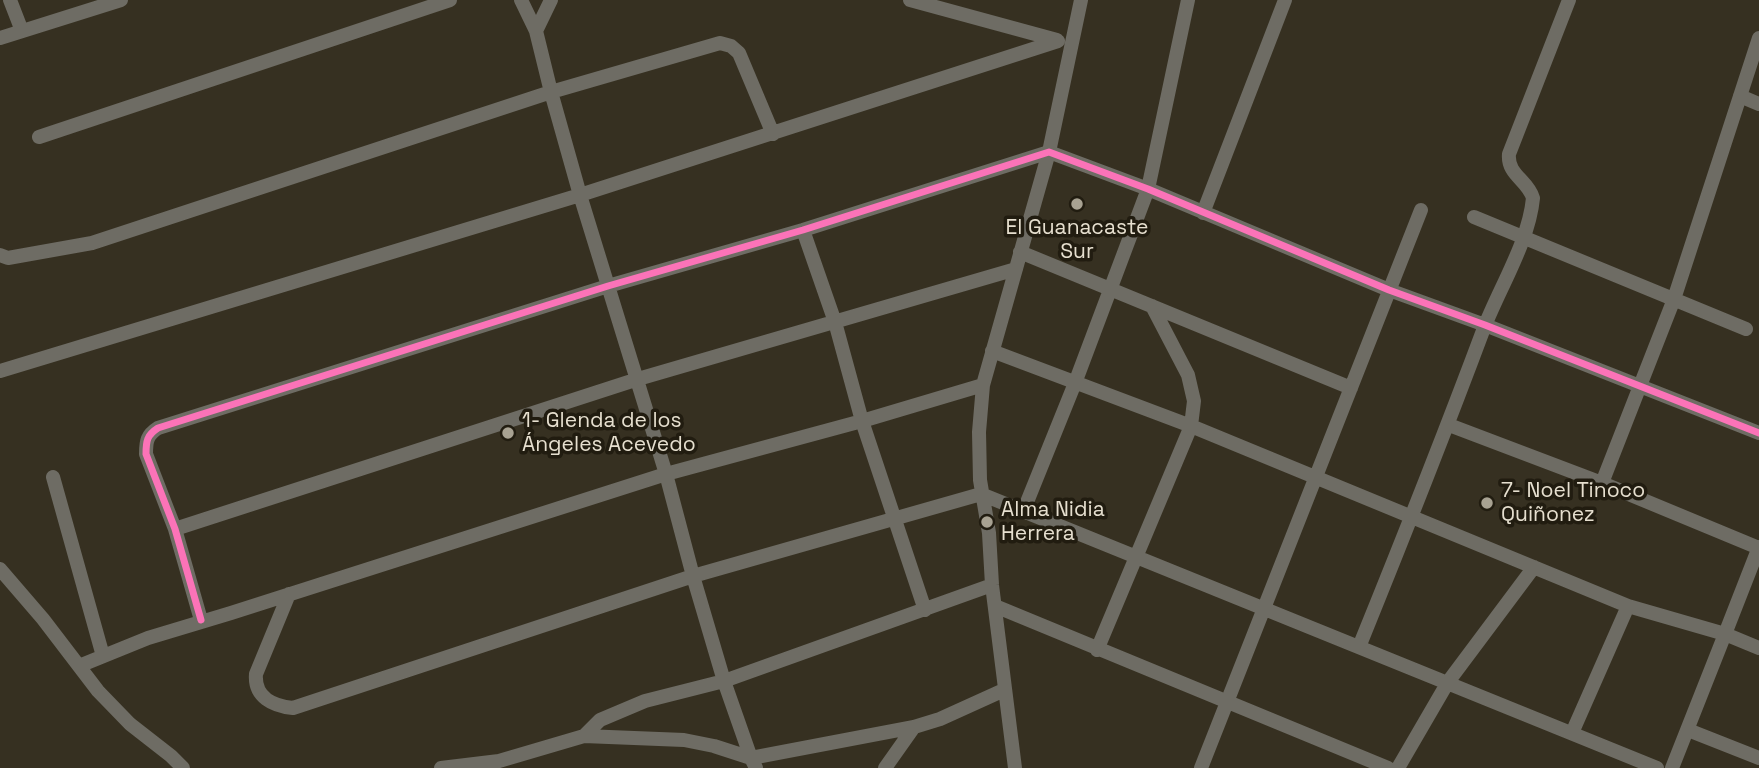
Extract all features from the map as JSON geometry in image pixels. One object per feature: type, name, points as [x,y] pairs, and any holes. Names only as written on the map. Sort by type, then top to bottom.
[{"type":"street","points":[[10,0],[22,32]]},
{"type":"street","points":[[0,38],[121,0]]},
{"type":"street","points":[[38,137],[450,0]]},
{"type":"street","points":[[521,0],[537,31],[580,195],[638,379],[724,681],[753,763]]},
{"type":"street","points":[[537,31],[551,0]]},
{"type":"street","points":[[910,0],[1065,43]]},
{"type":"street","points":[[1015,768],[992,585],[989,533],[981,494],[979,432],[983,385],[1049,152],[1065,43],[1081,0]]},
{"type":"street","points":[[1023,512],[1148,189],[1188,0]]},
{"type":"street","points":[[1203,213],[1284,0]]},
{"type":"street","points":[[1359,647],[1449,425],[1485,325],[1523,237],[1533,198],[1531,192],[1510,169],[1509,154],[1569,0]]},
{"type":"street","points":[[1602,483],[1675,299],[1759,38]]},
{"type":"street","points":[[0,255],[8,258],[92,243],[551,92],[720,43],[731,46],[739,53],[774,134]]},
{"type":"street","points":[[0,371],[580,195],[1065,43]]},
{"type":"street","points":[[1740,96],[1759,104]]},
{"type":"street","points":[[201,620],[175,529],[146,454],[149,434],[158,428],[608,286],[803,230],[1049,152],[1148,189],[1389,290],[1759,433]]},
{"type":"street","points":[[1200,768],[1421,210]]},
{"type":"street","points":[[1474,217],[1746,329]]},
{"type":"street","points":[[803,230],[835,322],[862,421],[925,610]]},
{"type":"street","points":[[1020,252],[1351,388]]},
{"type":"street","points":[[175,529],[638,379],[1016,270]]},
{"type":"street","points":[[1097,650],[1191,426],[1194,401],[1188,375],[1152,306]]},
{"type":"street","points":[[992,351],[1191,426],[1628,606],[1725,634],[1759,648]]},
{"type":"street","points":[[79,666],[201,620],[666,474],[983,385]]},
{"type":"street","points":[[1449,425],[1759,547],[1672,768]]},
{"type":"street","points":[[53,477],[103,656]]},
{"type":"street","points":[[289,594],[256,674],[256,683],[264,698],[276,706],[293,708],[693,576],[981,494],[1657,768]]},
{"type":"street","points":[[1398,768],[1448,682],[1534,567]]},
{"type":"street","points":[[0,569],[98,691],[130,724],[172,756],[183,768]]},
{"type":"street","points":[[584,736],[600,720],[645,701],[724,681],[992,585]]},
{"type":"street","points":[[261,603],[276,626]]},
{"type":"street","points":[[995,606],[1388,768]]},
{"type":"street","points":[[1572,733],[1628,606]]},
{"type":"street","points":[[441,768],[499,761],[584,736],[684,740],[714,746],[753,763],[914,727],[940,719],[1004,690]]},
{"type":"street","points":[[885,768],[914,727]]},
{"type":"street","points":[[1688,730],[1759,758]]},
{"type":"cycle path","points":[[201,620],[175,529],[146,454],[148,439],[158,428],[608,286],[803,230],[1049,152],[1148,189],[1389,290],[1759,433]]},
{"type":"place","name":"El Guanacaste Sur","points":[[1077,204]]},
{"type":"place","name":"1- Glenda de los Ángeles Acevedo","points":[[508,433]]},
{"type":"place","name":"7- Noel Tinoco Quiñonez","points":[[1487,503]]},
{"type":"place","name":"Alma Nidia Herrera","points":[[987,522]]}]
